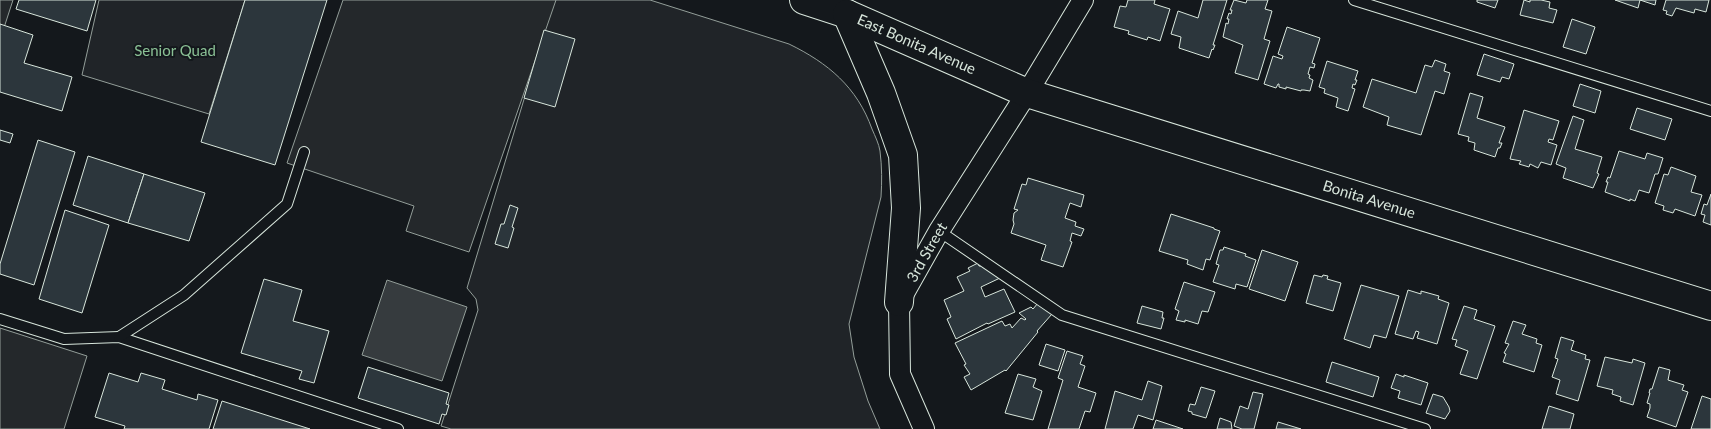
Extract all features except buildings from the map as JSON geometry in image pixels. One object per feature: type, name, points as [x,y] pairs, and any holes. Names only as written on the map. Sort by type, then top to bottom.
[{"type":"main road","name":"East Bonita Avenue","points":[[804,0],[847,14],[1027,93]]},
{"type":"main road","points":[[847,14],[881,93],[903,155],[906,208],[899,302]]},
{"type":"main road","name":"Bonita Avenue","points":[[1027,93],[1711,306]]},
{"type":"street","name":"3rd Street","points":[[899,302],[939,231],[1027,93],[1083,0]]},
{"type":"street","points":[[899,302],[900,374],[924,429]]},
{"type":"lane","points":[[1354,0],[1711,111]]},
{"type":"lane","points":[[119,337],[184,295],[287,204],[304,152]]},
{"type":"lane","points":[[939,231],[1062,315],[1425,429]]},
{"type":"lane","points":[[0,319],[64,339],[119,337],[398,429]]},
{"type":"green space","name":"Senior Quad","points":[[99,0],[245,0],[209,114],[82,75]]},
{"type":"green space","points":[[554,0],[650,0],[789,44],[828,68],[849,89],[866,114],[878,143],[881,157],[881,197],[849,324],[854,357],[868,401],[880,429],[451,429],[441,426],[478,310],[476,299],[467,288]]},
{"type":"shaded area","points":[[0,0],[13,0],[0,40]]},
{"type":"shaded area","points":[[343,0],[556,0],[469,252],[406,231],[414,206],[287,163]]},
{"type":"shaded area","points":[[387,280],[467,307],[442,381],[362,355]]},
{"type":"shaded area","points":[[0,328],[87,356],[64,429],[0,429]]}]
